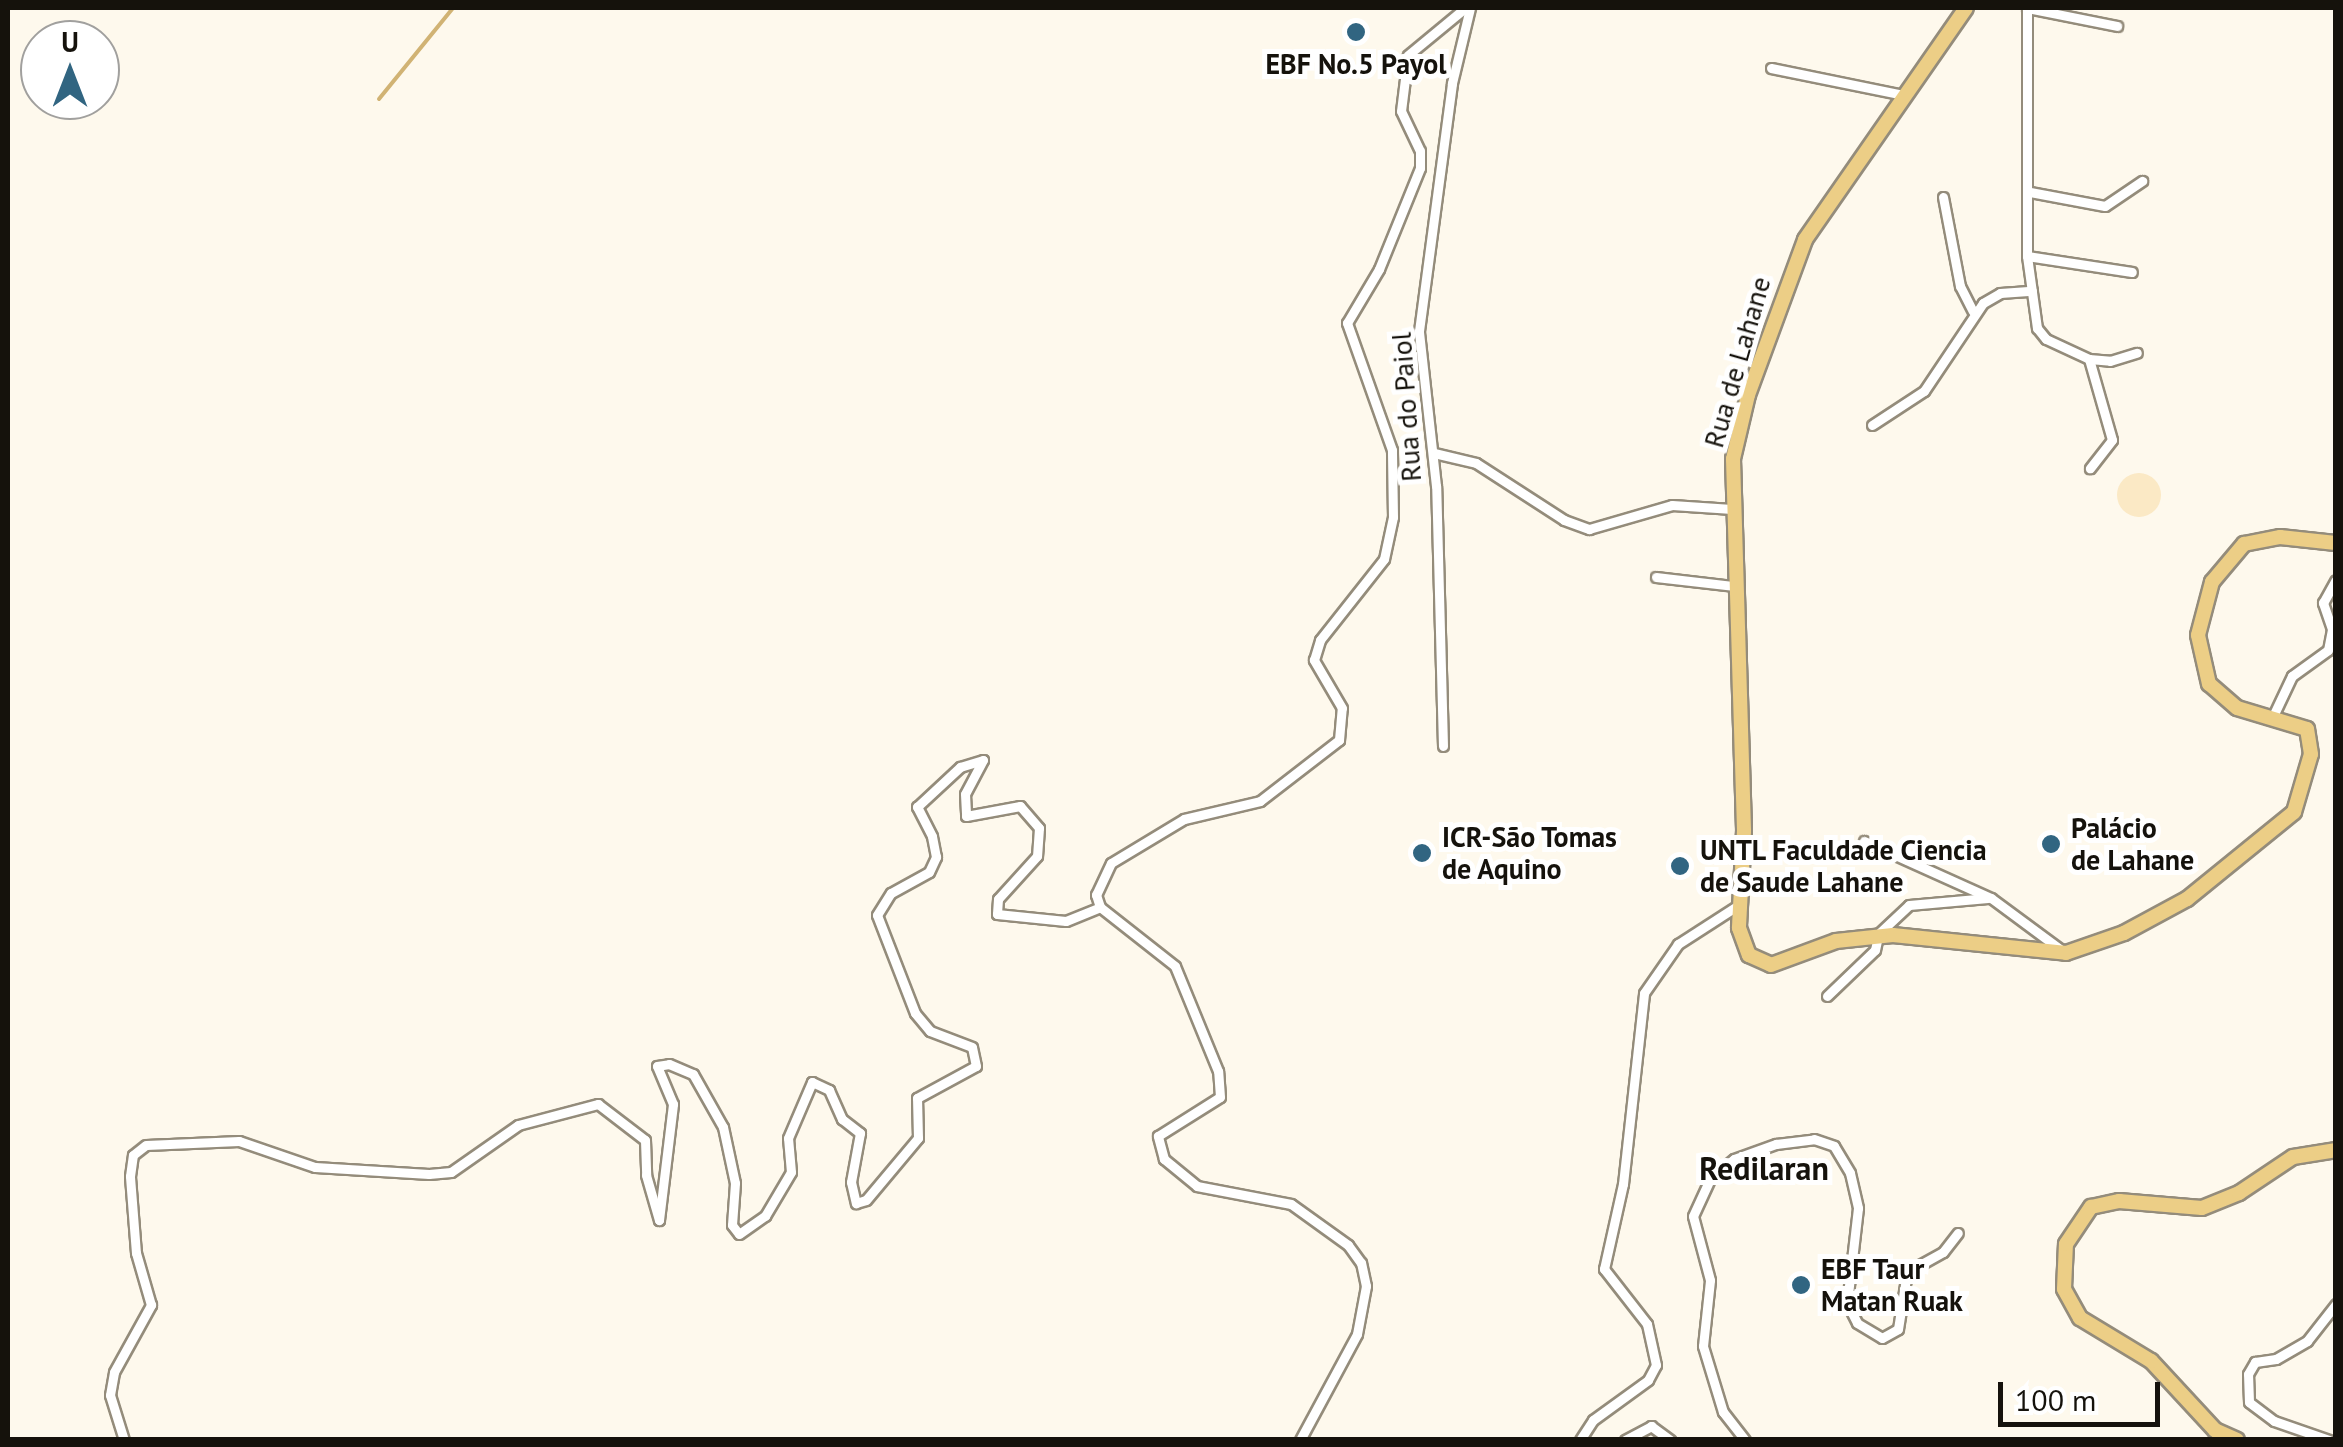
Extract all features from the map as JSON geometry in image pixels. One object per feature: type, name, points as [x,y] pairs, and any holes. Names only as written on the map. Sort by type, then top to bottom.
[{"type":"main road","name":"Rua de Lahane","points":[[1876,936],[1760,964],[1744,944],[1740,904],[1744,830],[1733,460],[1748,395],[1790,272],[1904,95],[1966,8]]},
{"type":"main road","points":[[1876,936],[2066,953],[2124,933],[2188,899],[2278,829],[2303,796],[2310,738],[2296,722],[2225,702],[2200,668],[2198,635],[2212,582],[2244,544],[2280,537],[2336,543]]},
{"type":"main road","points":[[2237,1440],[2214,1430],[2151,1361],[2080,1318],[2064,1289],[2066,1244],[2091,1207],[2119,1201],[2202,1208],[2239,1193],[2293,1157],[2336,1150]]},
{"type":"street","name":"Rua do Paiol","points":[[1443,746],[1434,454],[1420,332],[1452,83],[1468,8]]},
{"type":"street","points":[[1300,1440],[1357,1334],[1366,1286],[1361,1262],[1348,1246],[1291,1204],[1197,1186],[1164,1159],[1158,1136],[1220,1097],[1218,1071],[1175,966],[1100,907],[1096,894],[1111,864],[1184,819],[1260,801],[1338,740],[1342,708],[1314,660],[1320,640],[1384,558],[1393,517],[1392,450],[1347,323],[1379,268],[1420,168],[1420,151],[1401,111],[1408,56],[1468,8]]},
{"type":"street","points":[[2117,26],[2027,8],[2027,256],[2037,328],[2046,340],[2090,359],[2110,362],[2138,353]]},
{"type":"street","points":[[1770,68],[1904,95]]},
{"type":"street","points":[[2030,192],[2104,206],[2142,181]]},
{"type":"street","points":[[1943,196],[1960,286],[1974,311]]},
{"type":"street","points":[[2027,256],[2132,272]]},
{"type":"street","points":[[1872,425],[1924,391],[1974,311],[2000,293],[2032,291]]},
{"type":"street","points":[[2090,359],[2112,440],[2090,468]]},
{"type":"street","points":[[1434,454],[1468,460],[1590,529],[1672,505],[1732,509]]},
{"type":"street","points":[[1656,577],[1734,586]]},
{"type":"street","points":[[2274,714],[2292,676],[2332,642],[2323,604],[2336,580]]},
{"type":"street","points":[[124,1440],[110,1395],[114,1372],[151,1305],[136,1253],[130,1176],[133,1155],[146,1144],[239,1141],[315,1167],[430,1174],[466,1163],[518,1126],[598,1104],[645,1140],[646,1175],[659,1220],[672,1104],[657,1066],[669,1064],[693,1074],[723,1126],[735,1183],[732,1225],[739,1234],[765,1216],[791,1172],[792,1124],[812,1082],[829,1090],[842,1119],[860,1133],[851,1182],[856,1203],[866,1200],[918,1138],[917,1098],[976,1066],[972,1047],[930,1030],[915,1014],[877,914],[880,902],[929,872],[936,857],[917,807],[926,798],[980,758],[965,794],[966,816],[1020,806],[1039,828],[1037,856],[998,899],[997,914],[1066,921],[1100,907]]},
{"type":"street","points":[[1864,841],[1991,898],[2066,953]]},
{"type":"street","points":[[1827,996],[1875,950],[1876,936],[1910,905],[1991,898]]},
{"type":"street","points":[[1580,1440],[1592,1420],[1648,1380],[1656,1365],[1647,1324],[1604,1268],[1623,1184],[1644,993],[1678,944],[1740,904]]},
{"type":"street","points":[[1745,1440],[1724,1412],[1703,1346],[1710,1280],[1693,1216],[1710,1178],[1762,1147],[1802,1139],[1834,1146],[1850,1172],[1858,1208],[1847,1304],[1857,1323],[1882,1338],[1898,1328],[1908,1272],[1944,1252],[1958,1233]]},
{"type":"street","points":[[2328,1440],[2274,1421],[2250,1402],[2248,1374],[2255,1362],[2276,1359],[2308,1341],[2336,1304]]},
{"type":"street","points":[[1625,1440],[1651,1426],[1670,1440]]},
{"type":"shaded area","points":[[2139,473],[2155,479],[2161,495],[2155,511],[2139,517],[2123,511],[2117,495],[2123,479]]},
{"type":"waterway","points":[[379,99],[453,8]]},
{"type":"place","name":"EBF No.5 Payol","points":[[1356,32]]},
{"type":"place","name":"Palácio de Lahane","points":[[2051,844]]},
{"type":"place","name":"ICR-São Tomas de Aquino","points":[[1422,853]]},
{"type":"place","name":"UNTL Faculdade Ciencia de Saude Lahane","points":[[1680,866]]},
{"type":"place","name":"EBF Taur Matan Ruak","points":[[1801,1285]]},
{"type":"district","name":"Redilaran","points":[[1764,1168]]}]
